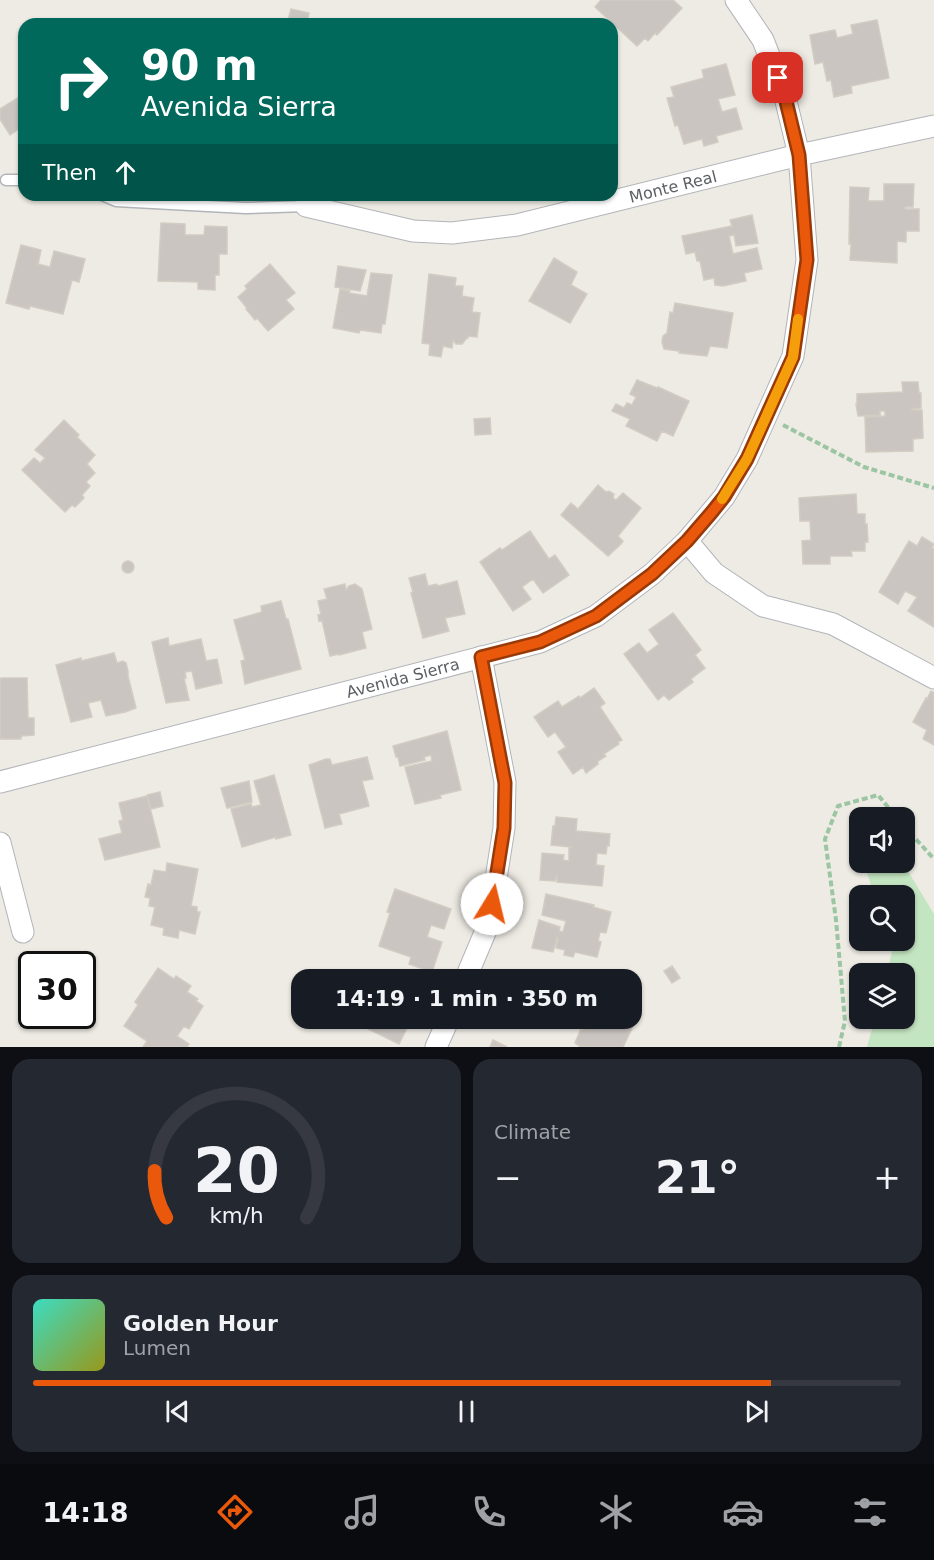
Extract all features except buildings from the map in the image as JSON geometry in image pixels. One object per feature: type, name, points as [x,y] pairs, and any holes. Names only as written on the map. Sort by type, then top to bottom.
[{"type":"street","name":"Avenida Sierra","points":[[0,782],[540,642],[596,616],[652,574],[687,541],[724,497],[747,459],[793,357],[807,260],[799,155],[785,97],[763,40],[736,0]]},
{"type":"street","name":"Monte Real","points":[[618,200],[799,155],[934,126]]},
{"type":"street","name":"Monte Real","points":[[306,206],[413,231],[452,233],[517,225],[614,201]]},
{"type":"street","points":[[687,541],[714,573],[763,606],[833,624],[934,678]]},
{"type":"street","points":[[470,969],[489,923],[504,828],[505,783],[481,657]]},
{"type":"street","points":[[0,843],[23,932]]},
{"type":"street","points":[[436,1047],[443,1029]]},
{"type":"lane","points":[[6,180],[18,180]]},
{"type":"lane","points":[[116,201],[245,208],[306,206]]},
{"type":"path","points":[[766,417],[864,466],[934,488]]},
{"type":"path","points":[[840,1047],[845,1021],[836,920],[825,839],[838,806],[878,795],[888,807]]},
{"type":"path","points":[[915,838],[934,859]]},
{"type":"green space","points":[[867,873],[909,873],[934,914],[934,1047],[867,1047],[872,1029],[915,1029],[915,963],[889,963],[892,951],[915,951],[915,885],[871,885]]},
{"type":"slow traffic","points":[[722,499],[747,459],[793,357],[798,319]]},
{"type":"route","points":[[492,904],[504,828],[505,783],[481,657],[540,642],[596,616],[652,574],[687,541],[724,497],[747,459],[793,357],[807,260],[799,155],[778,78]]}]
